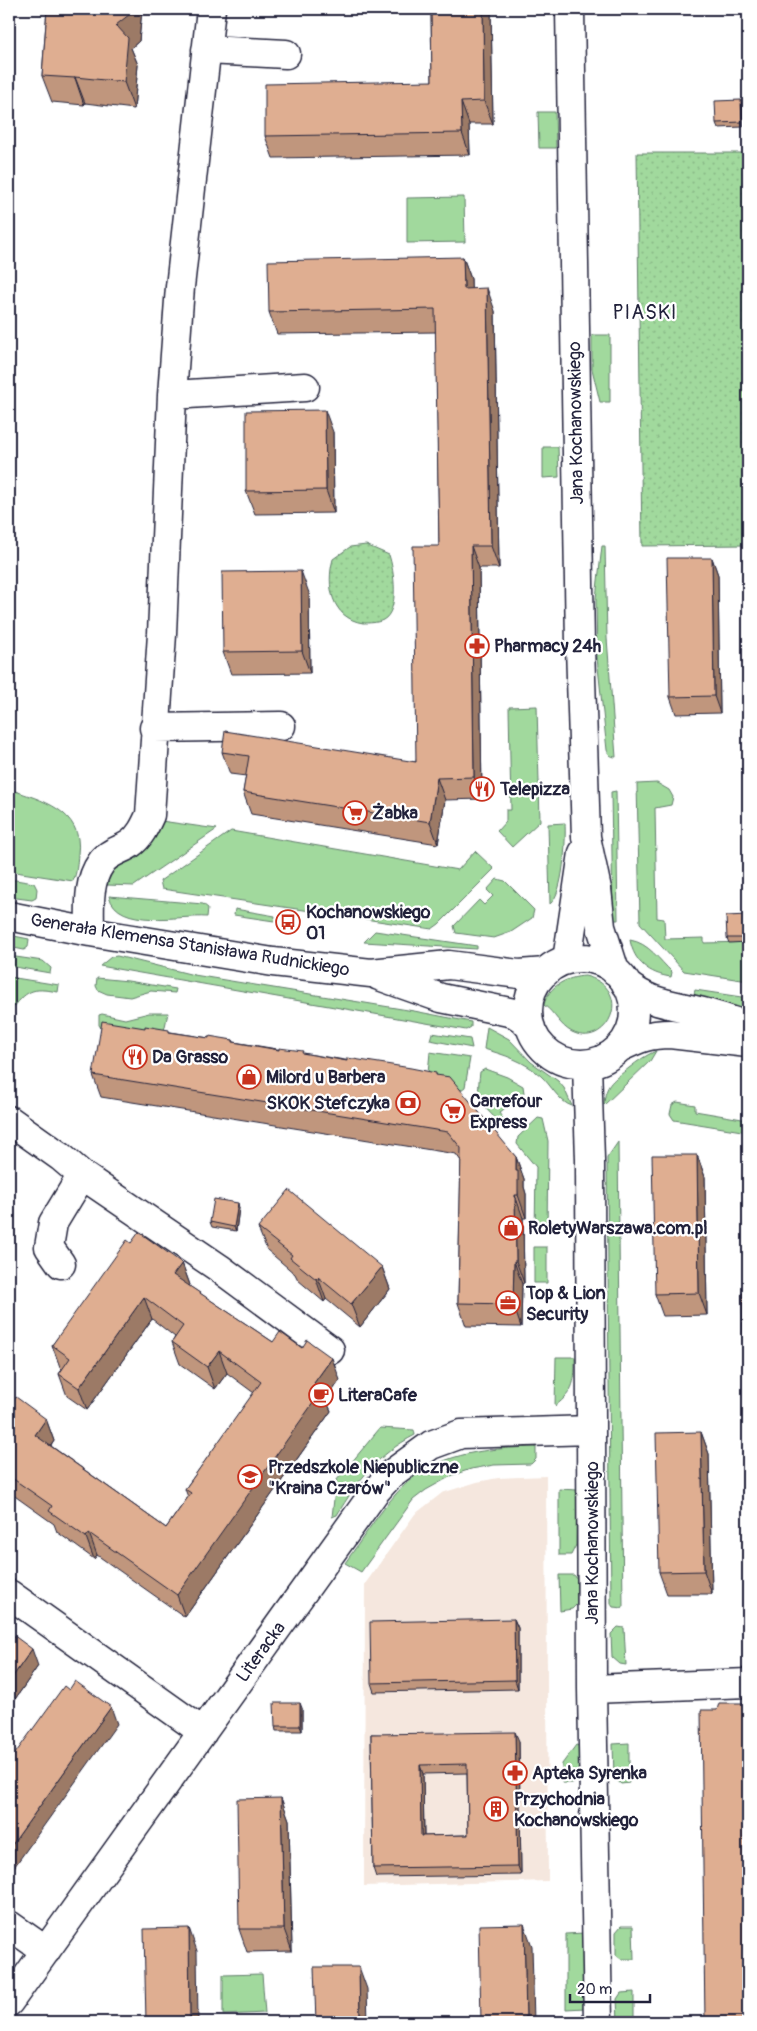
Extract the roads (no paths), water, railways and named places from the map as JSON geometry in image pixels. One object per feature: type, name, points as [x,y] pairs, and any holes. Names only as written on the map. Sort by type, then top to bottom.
[{"type":"street","points":[[90,932],[91,888],[101,863],[112,853],[131,843],[142,832],[150,815],[154,728],[162,634],[172,395],[185,234],[198,138],[211,9]]},
{"type":"street","name":"Jana Kochanowskiego","points":[[570,9],[580,646],[586,837],[601,927],[621,977]]},
{"type":"street","points":[[206,50],[286,54]]},
{"type":"street","points":[[172,395],[305,387]]},
{"type":"street","points":[[154,728],[281,726]]},
{"type":"street","name":"Jana Kochanowskiego","points":[[556,966],[586,837]]},
{"type":"street","name":"Generała Klemensa Stanisława Rudnickiego","points":[[9,916],[90,932],[273,962],[371,973],[449,965],[519,974],[556,966]]},
{"type":"street","points":[[748,1026],[702,1012],[653,1001],[639,995],[621,977],[592,959],[556,966],[539,979],[531,994],[528,1011],[531,1028],[539,1044],[552,1056],[569,1063],[587,1064],[604,1059],[619,1048],[642,1037],[658,1034],[748,1043]]},
{"type":"street","name":"Generała Klemensa Stanisława Rudnickiego","points":[[371,973],[441,998],[514,1013],[531,1028]]},
{"type":"street","points":[[619,1048],[629,1034],[634,1017],[633,1000],[621,977]]},
{"type":"street","name":"Jana Kochanowskiego","points":[[587,1064],[590,1160],[592,1688],[598,2022]]},
{"type":"street","points":[[9,1120],[82,1175],[183,1242],[330,1350]]},
{"type":"street","points":[[61,1264],[49,1247],[53,1223],[82,1175]]},
{"type":"street","name":"Literacka","points":[[9,2002],[374,1493],[391,1474],[432,1445],[461,1434],[591,1430]]},
{"type":"street","points":[[9,1594],[203,1732]]},
{"type":"street","points":[[592,1688],[748,1683]]},
{"type":"street","points":[[9,1925],[46,1951]]},
{"type":"place","name":"Pharmacy 24h","points":[[477,646]]},
{"type":"place","name":"Telepizza","points":[[482,789]]},
{"type":"place","name":"Żabka","points":[[355,813]]},
{"type":"place","name":"Kochanowskiego 01","points":[[288,922]]},
{"type":"place","name":"Da Grasso","points":[[135,1057]]},
{"type":"place","name":"Milord u Barbera","points":[[249,1077]]},
{"type":"place","name":"SKOK Stefczyka","points":[[408,1103]]},
{"type":"place","name":"Carrefour Express","points":[[453,1111]]},
{"type":"place","name":"RoletyWarszawa.com.pl","points":[[511,1228]]},
{"type":"place","name":"Top & Lion Security","points":[[508,1303]]},
{"type":"place","name":"LiteraCafe","points":[[321,1395]]},
{"type":"place","name":"Przedszkole Niepubliczne \"Kraina Czarów\"","points":[[250,1477]]},
{"type":"place","name":"Apteka Syrenka","points":[[515,1773]]},
{"type":"place","name":"Przychodnia Kochanowskiego","points":[[496,1809]]},
{"type":"district","name":"PIASKI","points":[[645,312]]}]
